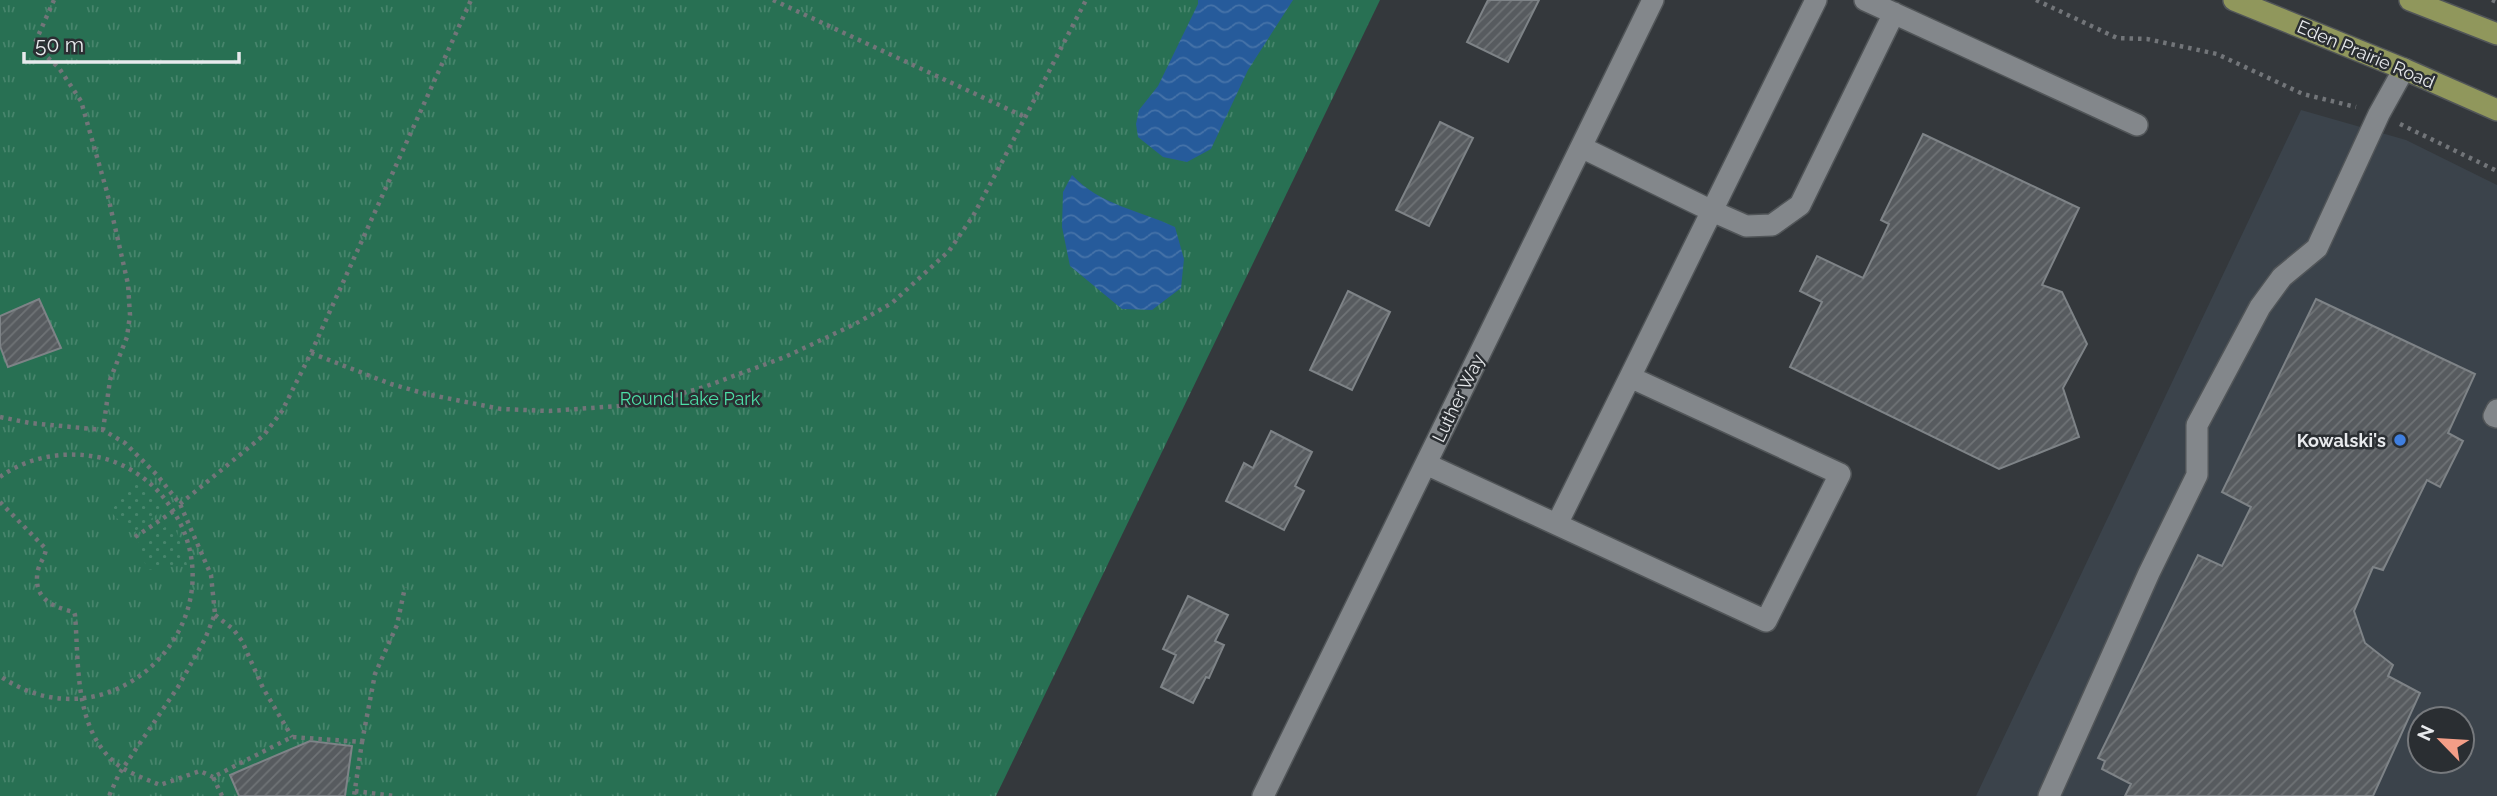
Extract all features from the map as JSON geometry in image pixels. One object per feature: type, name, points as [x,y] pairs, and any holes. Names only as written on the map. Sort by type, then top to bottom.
[{"type":"main road","name":"Eden Prairie Road","points":[[2234,0],[2497,110]]},
{"type":"main road","points":[[2410,0],[2497,34]]},
{"type":"street","name":"Luther Way","points":[[1264,796],[1653,0]]},
{"type":"street","points":[[1557,524],[1816,0]]},
{"type":"street","points":[[1865,0],[2137,125]]},
{"type":"street","points":[[1581,146],[1746,226],[1772,225],[1800,205],[1894,13]]},
{"type":"street","points":[[2049,796],[2149,573],[2197,475],[2197,425],[2260,307],[2282,277],[2317,248],[2379,114],[2404,69]]},
{"type":"street","points":[[1426,464],[1766,621],[1840,474],[1630,377]]},
{"type":"street","points":[[2497,411],[2494,416],[2497,417]]},
{"type":"path","points":[[54,0],[34,45],[59,68],[81,101],[107,192],[128,284],[130,314],[127,337],[110,380],[103,430]]},
{"type":"path","points":[[180,504],[264,435],[282,411],[471,0]]},
{"type":"path","points":[[773,0],[1025,117]]},
{"type":"path","points":[[311,352],[391,384],[426,394],[501,408],[549,411],[646,404],[785,358],[892,303],[949,251],[973,216],[1086,0]]},
{"type":"path","points":[[2036,0],[2117,38],[2147,39],[2217,54],[2303,94],[2379,114],[2497,171]]},
{"type":"path","points":[[0,417],[30,423],[103,430],[130,446],[180,504],[211,575],[215,614],[205,639],[178,687],[123,768],[109,796]]},
{"type":"path","points":[[0,477],[18,467],[47,457],[78,454],[108,460],[135,472],[156,489],[174,512],[188,544],[193,576],[181,629],[172,645],[147,671],[116,690],[82,698],[44,696],[0,676]]},
{"type":"path","points":[[0,502],[46,549],[38,570],[42,595],[54,607],[74,612],[82,698],[91,730],[102,748],[123,768],[160,785],[200,771],[213,777],[222,796]]},
{"type":"path","points":[[135,537],[174,512]]},
{"type":"path","points":[[394,796],[354,794],[375,674],[397,625],[405,587]]},
{"type":"path","points":[[215,614],[233,629],[242,641],[263,688],[292,737]]},
{"type":"path","points":[[213,777],[292,737],[362,741]]},
{"type":"shaded area","points":[[2301,110],[2406,140],[2497,185],[2497,796],[1976,796]]},
{"type":"green space","name":"Round Lake Park","points":[[0,0],[1380,0],[996,796],[0,796]]},
{"type":"green space","points":[[132,479],[166,507],[132,534],[111,512]]},
{"type":"green space","points":[[173,523],[187,565],[147,570],[138,541]]},
{"type":"water","points":[[1198,0],[1293,0],[1248,70],[1211,149],[1187,162],[1163,157],[1138,137],[1136,124],[1139,110],[1158,86]]},
{"type":"water","points":[[1072,175],[1107,200],[1175,227],[1184,259],[1181,288],[1152,310],[1122,309],[1070,266],[1062,227],[1063,192]]},
{"type":"building","points":[[1488,0],[1539,0],[1508,62],[1467,42]]},
{"type":"building","points":[[1440,122],[1473,138],[1429,226],[1396,210]]},
{"type":"building","points":[[1923,134],[2079,208],[2042,285],[2062,292],[2087,344],[2063,388],[2079,437],[1999,469],[1790,367],[1822,302],[1800,291],[1817,256],[1863,278],[1889,224],[1881,220]]},
{"type":"building","points":[[1348,291],[1390,312],[1352,390],[1310,370]]},
{"type":"building","points":[[39,299],[61,348],[8,367],[0,346],[0,316]]},
{"type":"building","points":[[2316,299],[2475,374],[2448,433],[2463,441],[2440,487],[2427,480],[2383,570],[2373,567],[2354,611],[2365,643],[2393,665],[2388,676],[2420,693],[2415,705],[2406,705],[2406,724],[2373,796],[2125,796],[2131,784],[2102,769],[2105,761],[2098,758],[2198,555],[2222,566],[2251,507],[2222,492]]},
{"type":"building","points":[[1271,431],[1312,452],[1295,486],[1304,491],[1284,530],[1226,501],[1244,463],[1253,468]]},
{"type":"building","points":[[1188,596],[1228,615],[1215,641],[1224,645],[1209,678],[1206,677],[1193,703],[1161,687],[1176,655],[1163,649]]},
{"type":"building","points":[[310,741],[352,746],[345,796],[239,796],[230,775]]},
{"type":"place","name":"Kowalski's","points":[[2400,440]]}]
